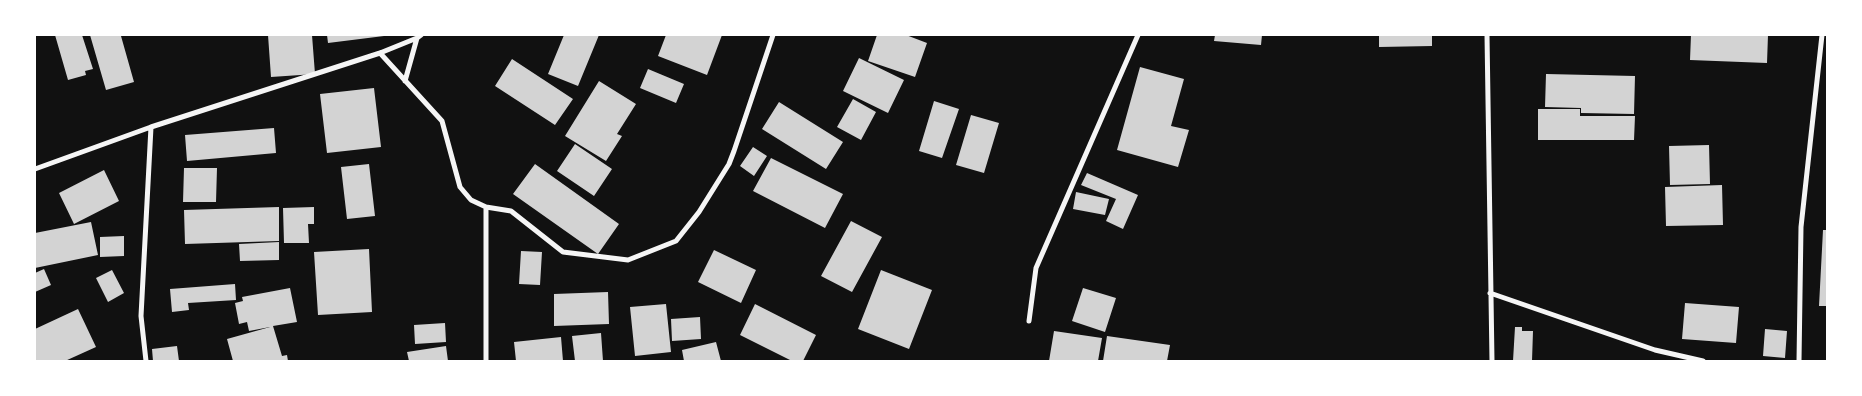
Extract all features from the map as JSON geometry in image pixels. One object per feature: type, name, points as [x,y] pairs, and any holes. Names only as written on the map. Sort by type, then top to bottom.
[{"type":"street","points":[[380,53],[442,122],[460,187],[471,200],[486,207],[511,211],[563,252],[628,260],[676,241],[699,212],[729,164],[773,35]]},
{"type":"street","points":[[1029,321],[1036,268],[1138,35]]},
{"type":"street","points":[[1486,35],[1492,361]]},
{"type":"street","points":[[1799,361],[1801,227],[1822,35]]},
{"type":"street","points":[[405,82],[419,37]]},
{"type":"street","points":[[35,169],[151,127],[380,53],[419,37]]},
{"type":"street","points":[[146,361],[141,316],[151,127]]},
{"type":"street","points":[[486,207],[486,361]]},
{"type":"street","points":[[1490,293],[1655,350],[1702,361]]},
{"type":"building","points":[[55,35],[82,35],[93,69],[85,71],[86,75],[68,80]]},
{"type":"building","points":[[90,35],[121,36],[134,82],[106,90]]},
{"type":"building","points":[[268,35],[312,35],[315,74],[271,77]]},
{"type":"building","points":[[327,35],[384,35],[384,36],[328,43]]},
{"type":"building","points":[[564,35],[599,35],[578,86],[548,74]]},
{"type":"building","points":[[666,35],[722,35],[707,75],[658,56]]},
{"type":"building","points":[[877,35],[906,35],[927,43],[915,77],[868,61]]},
{"type":"building","points":[[1215,35],[1262,35],[1261,45],[1214,41]]},
{"type":"building","points":[[1379,35],[1432,35],[1432,46],[1379,47]]},
{"type":"building","points":[[1691,35],[1768,35],[1767,63],[1690,60]]},
{"type":"building","points":[[859,58],[904,80],[888,113],[843,91]]},
{"type":"building","points":[[512,59],[573,99],[555,125],[495,86]]},
{"type":"building","points":[[1140,67],[1184,79],[1171,126],[1189,130],[1178,167],[1117,150]]},
{"type":"building","points":[[648,69],[684,84],[676,103],[640,88]]},
{"type":"building","points":[[1546,74],[1635,76],[1634,114],[1581,113],[1581,108],[1545,107]]},
{"type":"building","points":[[599,81],[636,104],[617,134],[622,136],[606,161],[565,136]]},
{"type":"building","points":[[374,88],[381,147],[327,153],[320,94]]},
{"type":"building","points":[[853,99],[876,112],[861,140],[837,127]]},
{"type":"building","points":[[934,101],[959,109],[942,158],[919,151]]},
{"type":"building","points":[[779,102],[843,142],[826,169],[762,129]]},
{"type":"building","points":[[1538,109],[1580,109],[1580,116],[1635,116],[1634,140],[1538,140]]},
{"type":"building","points":[[971,115],[999,123],[984,173],[956,165]]},
{"type":"building","points":[[274,128],[276,153],[187,161],[185,135]]},
{"type":"building","points":[[575,144],[612,169],[594,196],[557,171]]},
{"type":"building","points":[[1709,145],[1710,184],[1670,185],[1669,146]]},
{"type":"building","points":[[753,147],[767,156],[754,176],[740,166]]},
{"type":"building","points":[[771,158],[843,194],[825,228],[753,191]]},
{"type":"building","points":[[369,164],[375,216],[347,219],[341,167]]},
{"type":"building","points":[[535,164],[619,224],[598,254],[513,194]]},
{"type":"building","points":[[184,168],[217,168],[216,202],[183,202]]},
{"type":"building","points":[[104,170],[119,201],[74,224],[59,193]]},
{"type":"building","points":[[1087,173],[1138,195],[1123,229],[1106,221],[1116,199],[1081,185]]},
{"type":"building","points":[[1722,185],[1723,225],[1666,226],[1665,187]]},
{"type":"building","points":[[1076,192],[1109,199],[1105,215],[1073,209]]},
{"type":"building","points":[[279,207],[279,241],[185,244],[184,210]]},
{"type":"building","points":[[314,207],[314,224],[308,224],[309,243],[284,243],[283,208]]},
{"type":"building","points":[[851,221],[882,237],[852,292],[821,276]]},
{"type":"building","points":[[91,222],[98,255],[35,268],[35,233]]},
{"type":"building","points":[[1823,230],[1827,230],[1827,306],[1819,306]]},
{"type":"building","points":[[124,236],[124,256],[100,257],[100,237]]},
{"type":"building","points":[[279,242],[279,260],[240,261],[239,244]]},
{"type":"building","points":[[369,249],[372,312],[318,315],[314,252]]},
{"type":"building","points":[[714,250],[756,270],[741,303],[698,282]]},
{"type":"building","points":[[521,251],[542,252],[540,285],[519,284]]},
{"type":"building","points":[[44,269],[51,285],[35,292],[35,273]]},
{"type":"building","points":[[112,270],[124,293],[108,302],[96,278]]},
{"type":"building","points":[[881,270],[932,290],[909,349],[858,329]]},
{"type":"building","points":[[235,284],[236,300],[188,303],[189,310],[172,312],[170,289]]},
{"type":"building","points":[[290,288],[297,322],[273,326],[282,356],[287,355],[288,361],[233,361],[227,339],[270,327],[249,331],[247,322],[239,324],[235,303],[243,301],[242,297]]},
{"type":"building","points":[[1083,288],[1116,298],[1105,332],[1072,321]]},
{"type":"building","points":[[608,292],[609,324],[554,326],[554,294]]},
{"type":"building","points":[[1685,303],[1739,307],[1736,343],[1682,339]]},
{"type":"building","points":[[666,304],[671,352],[635,356],[630,307]]},
{"type":"building","points":[[755,304],[816,335],[803,361],[792,361],[740,335]]},
{"type":"building","points":[[78,309],[96,347],[65,361],[35,361],[35,329]]},
{"type":"building","points":[[700,317],[701,339],[672,341],[671,319]]},
{"type":"building","points":[[445,323],[446,342],[415,344],[414,325]]},
{"type":"building","points":[[1515,327],[1522,327],[1522,331],[1533,331],[1532,361],[1513,361]]},
{"type":"building","points":[[1765,329],[1787,331],[1785,358],[1763,356]]},
{"type":"building","points":[[1054,331],[1102,338],[1098,361],[1049,361]]},
{"type":"building","points":[[601,333],[603,361],[575,361],[572,336]]},
{"type":"building","points":[[1107,336],[1170,345],[1167,361],[1103,361]]},
{"type":"building","points":[[561,337],[563,361],[516,361],[514,342]]},
{"type":"building","points":[[716,342],[721,361],[684,361],[682,350]]},
{"type":"building","points":[[177,346],[179,361],[153,361],[152,349]]},
{"type":"building","points":[[446,346],[448,361],[409,361],[407,352]]}]
